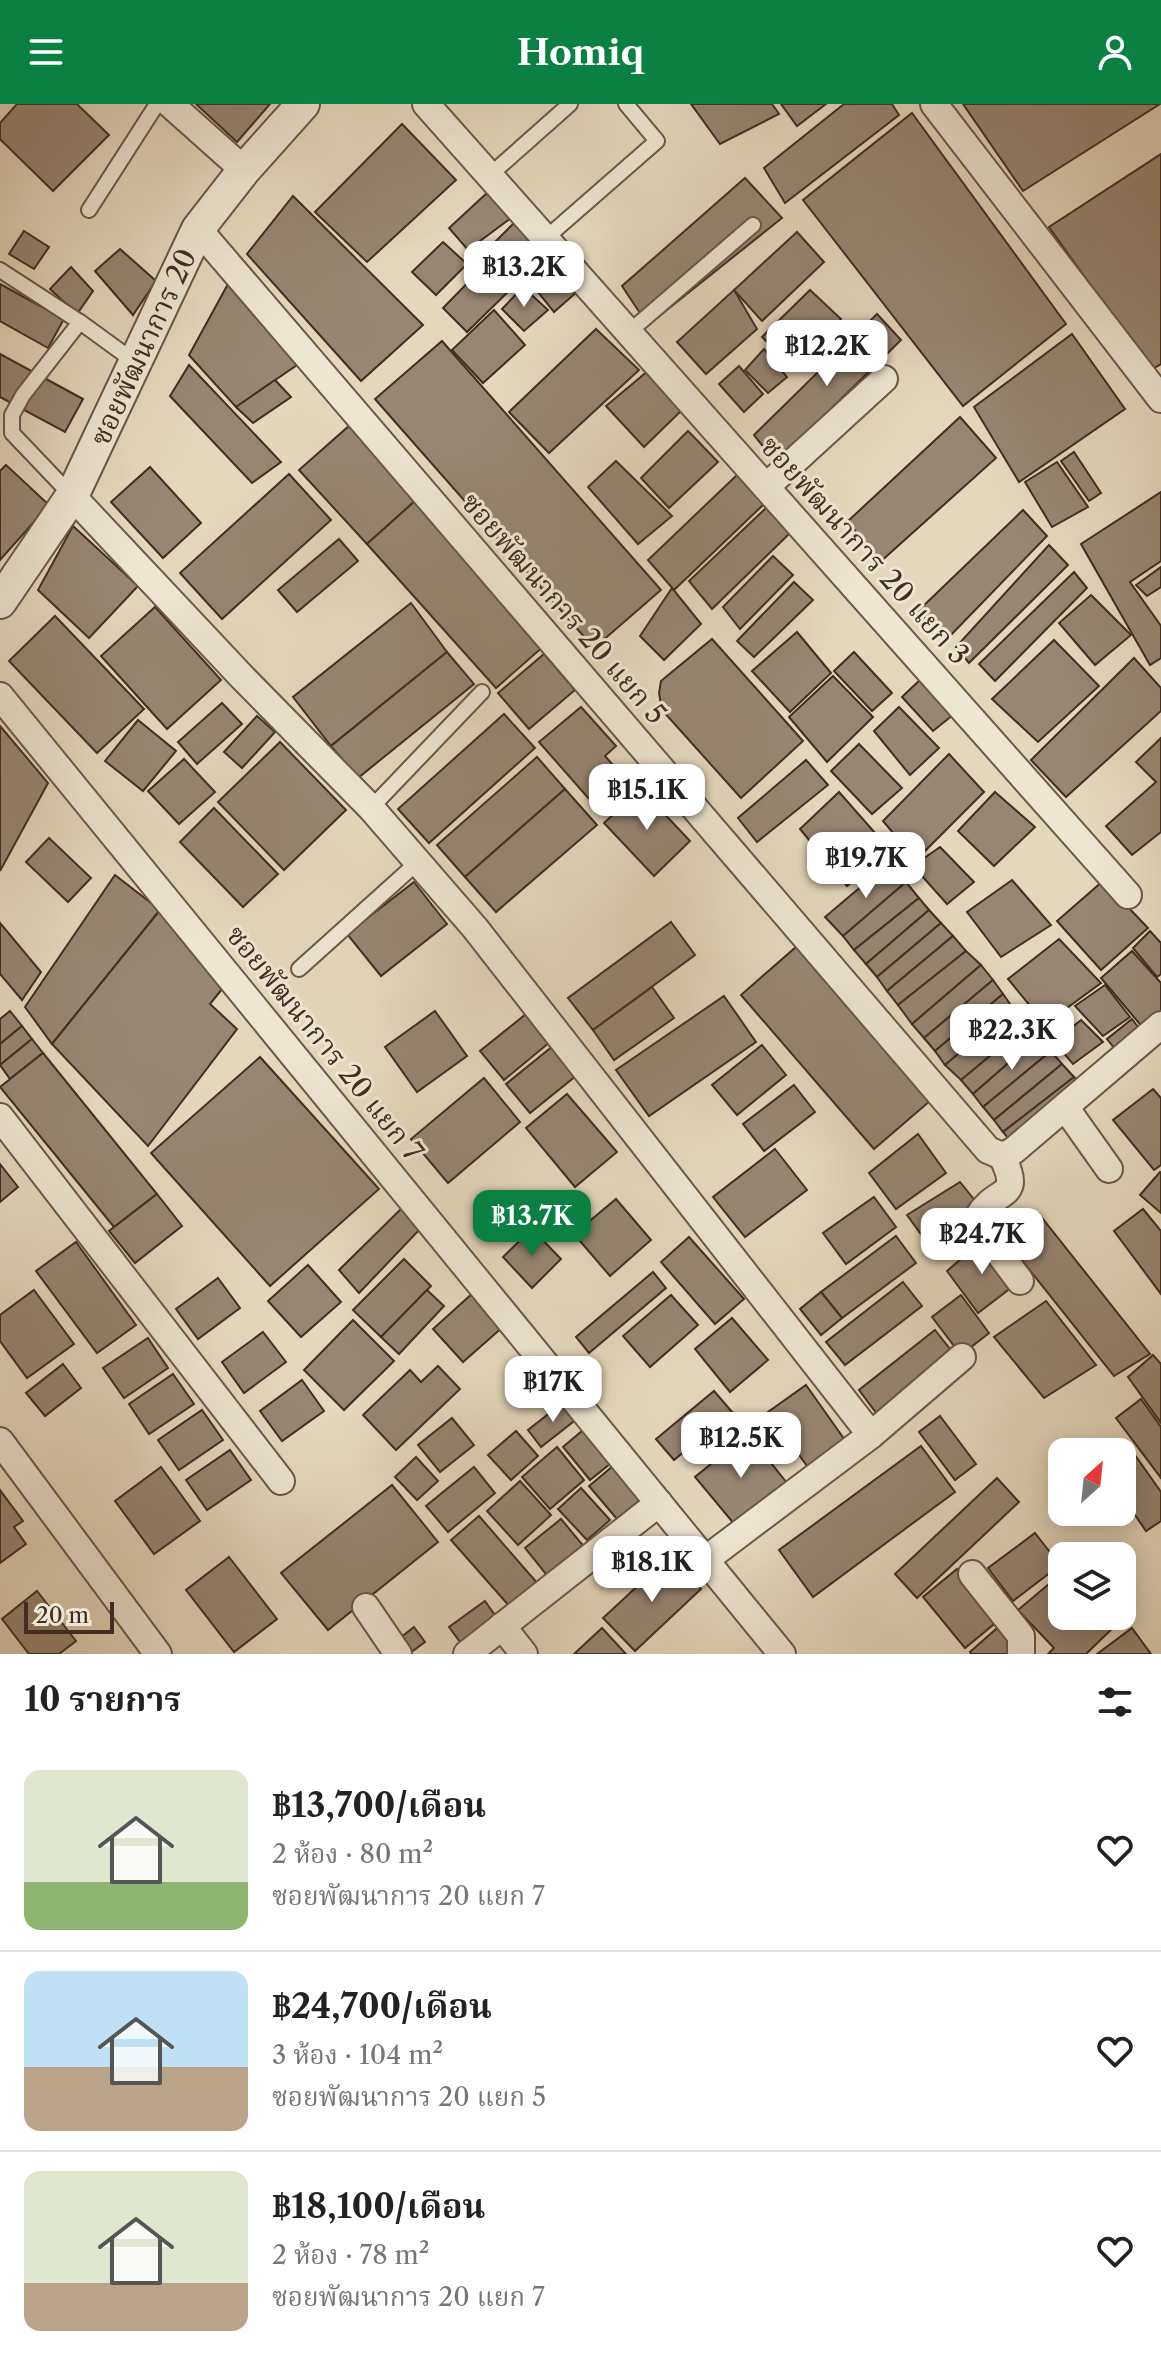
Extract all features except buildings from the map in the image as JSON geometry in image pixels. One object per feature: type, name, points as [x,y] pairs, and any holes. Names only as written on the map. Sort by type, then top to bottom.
[{"type":"street","points":[[170,104],[244,170]]},
{"type":"street","name":"ซอยพัฒนาการ 20","points":[[0,602],[72,496],[198,229],[244,170],[303,104]]},
{"type":"street","name":"ซอยพัฒนาการ 20 แยก 3","points":[[426,104],[1128,895]]},
{"type":"street","points":[[934,104],[1161,399]]},
{"type":"street","name":"ซอยพัฒนาการ 20 แยก 5","points":[[198,229],[988,1150],[1002,1156]]},
{"type":"street","points":[[766,487],[884,379]]},
{"type":"street","points":[[72,496],[419,861],[485,940],[871,1435]]},
{"type":"street","name":"ซอยพัฒนาการ 20 แยก 7","points":[[0,696],[782,1654]]},
{"type":"street","points":[[1020,1281],[987,1237],[978,1217],[982,1210],[1006,1191],[1011,1182],[1002,1156],[1013,1151],[1161,1025]]},
{"type":"street","points":[[1065,1107],[1109,1169]]},
{"type":"street","points":[[0,1117],[281,1481]]},
{"type":"street","points":[[705,1560],[871,1435],[962,1357]]},
{"type":"street","points":[[0,1441],[158,1654]]},
{"type":"street","points":[[467,1654],[659,1503]]},
{"type":"street","points":[[972,1574],[1021,1636],[1021,1654]]},
{"type":"street","points":[[366,1607],[398,1654]]},
{"type":"street","points":[[502,1626],[524,1654]]},
{"type":"lane","points":[[89,210],[157,104]]},
{"type":"lane","points":[[490,175],[570,104]]},
{"type":"lane","points":[[546,238],[657,141],[626,104]]},
{"type":"lane","points":[[629,332],[753,225]]},
{"type":"lane","points":[[0,270],[136,363]]},
{"type":"lane","points":[[72,496],[12,433],[12,415],[23,395],[80,322]]},
{"type":"lane","points":[[371,808],[482,692]]},
{"type":"lane","points":[[299,969],[419,861]]}]
